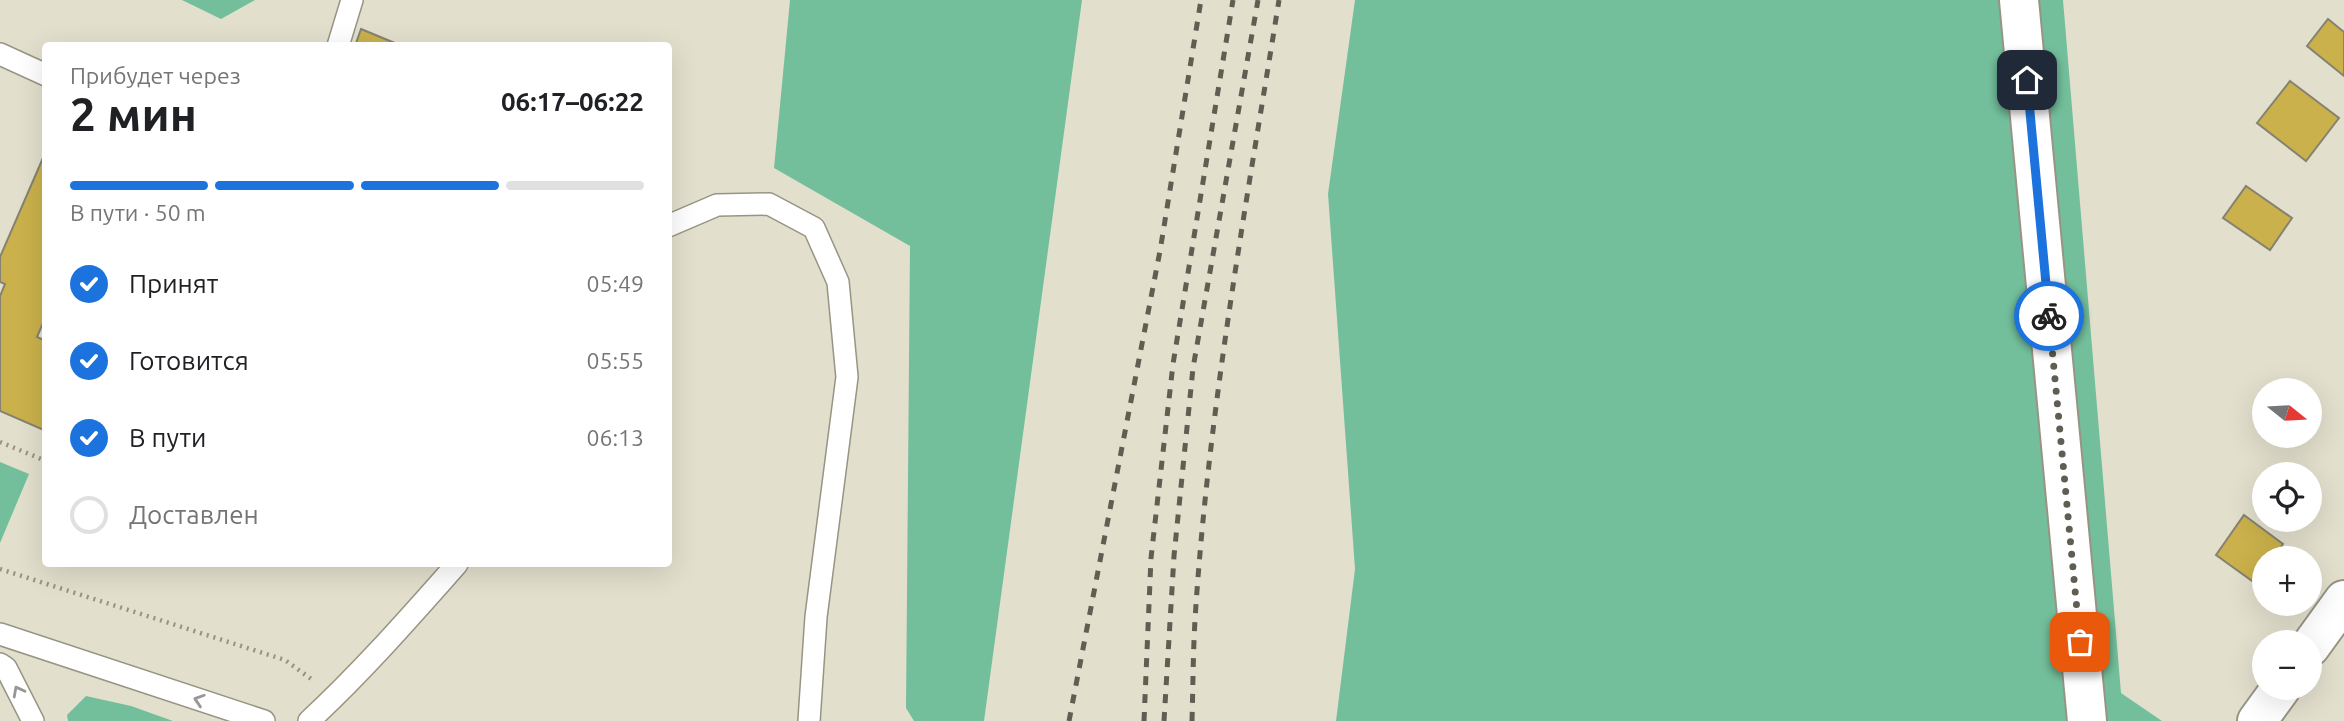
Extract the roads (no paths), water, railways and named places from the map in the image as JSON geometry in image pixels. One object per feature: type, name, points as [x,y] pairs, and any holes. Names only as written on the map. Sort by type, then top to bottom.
[{"type":"street","points":[[2019,0],[2087,721]]},
{"type":"street","points":[[2322,630],[2344,600]]},
{"type":"street","points":[[2257,721],[2272,700]]},
{"type":"lane","points":[[339,42],[352,0]]},
{"type":"lane","points":[[0,54],[42,73]]},
{"type":"lane","points":[[672,224],[717,205],[769,204],[814,228],[838,282],[847,377],[816,617],[809,721]]},
{"type":"lane","points":[[309,721],[454,567]]},
{"type":"lane","points":[[0,634],[264,721]]},
{"type":"lane","points":[[0,664],[6,668],[33,721]]},
{"type":"railway","points":[[1069,721],[1160,251],[1201,0]]},
{"type":"railway","points":[[1144,721],[1151,558],[1173,364],[1233,0]]},
{"type":"railway","points":[[1164,721],[1174,556],[1193,368],[1258,0]]},
{"type":"railway","points":[[1192,721],[1195,620],[1209,464],[1241,232],[1279,0]]}]
